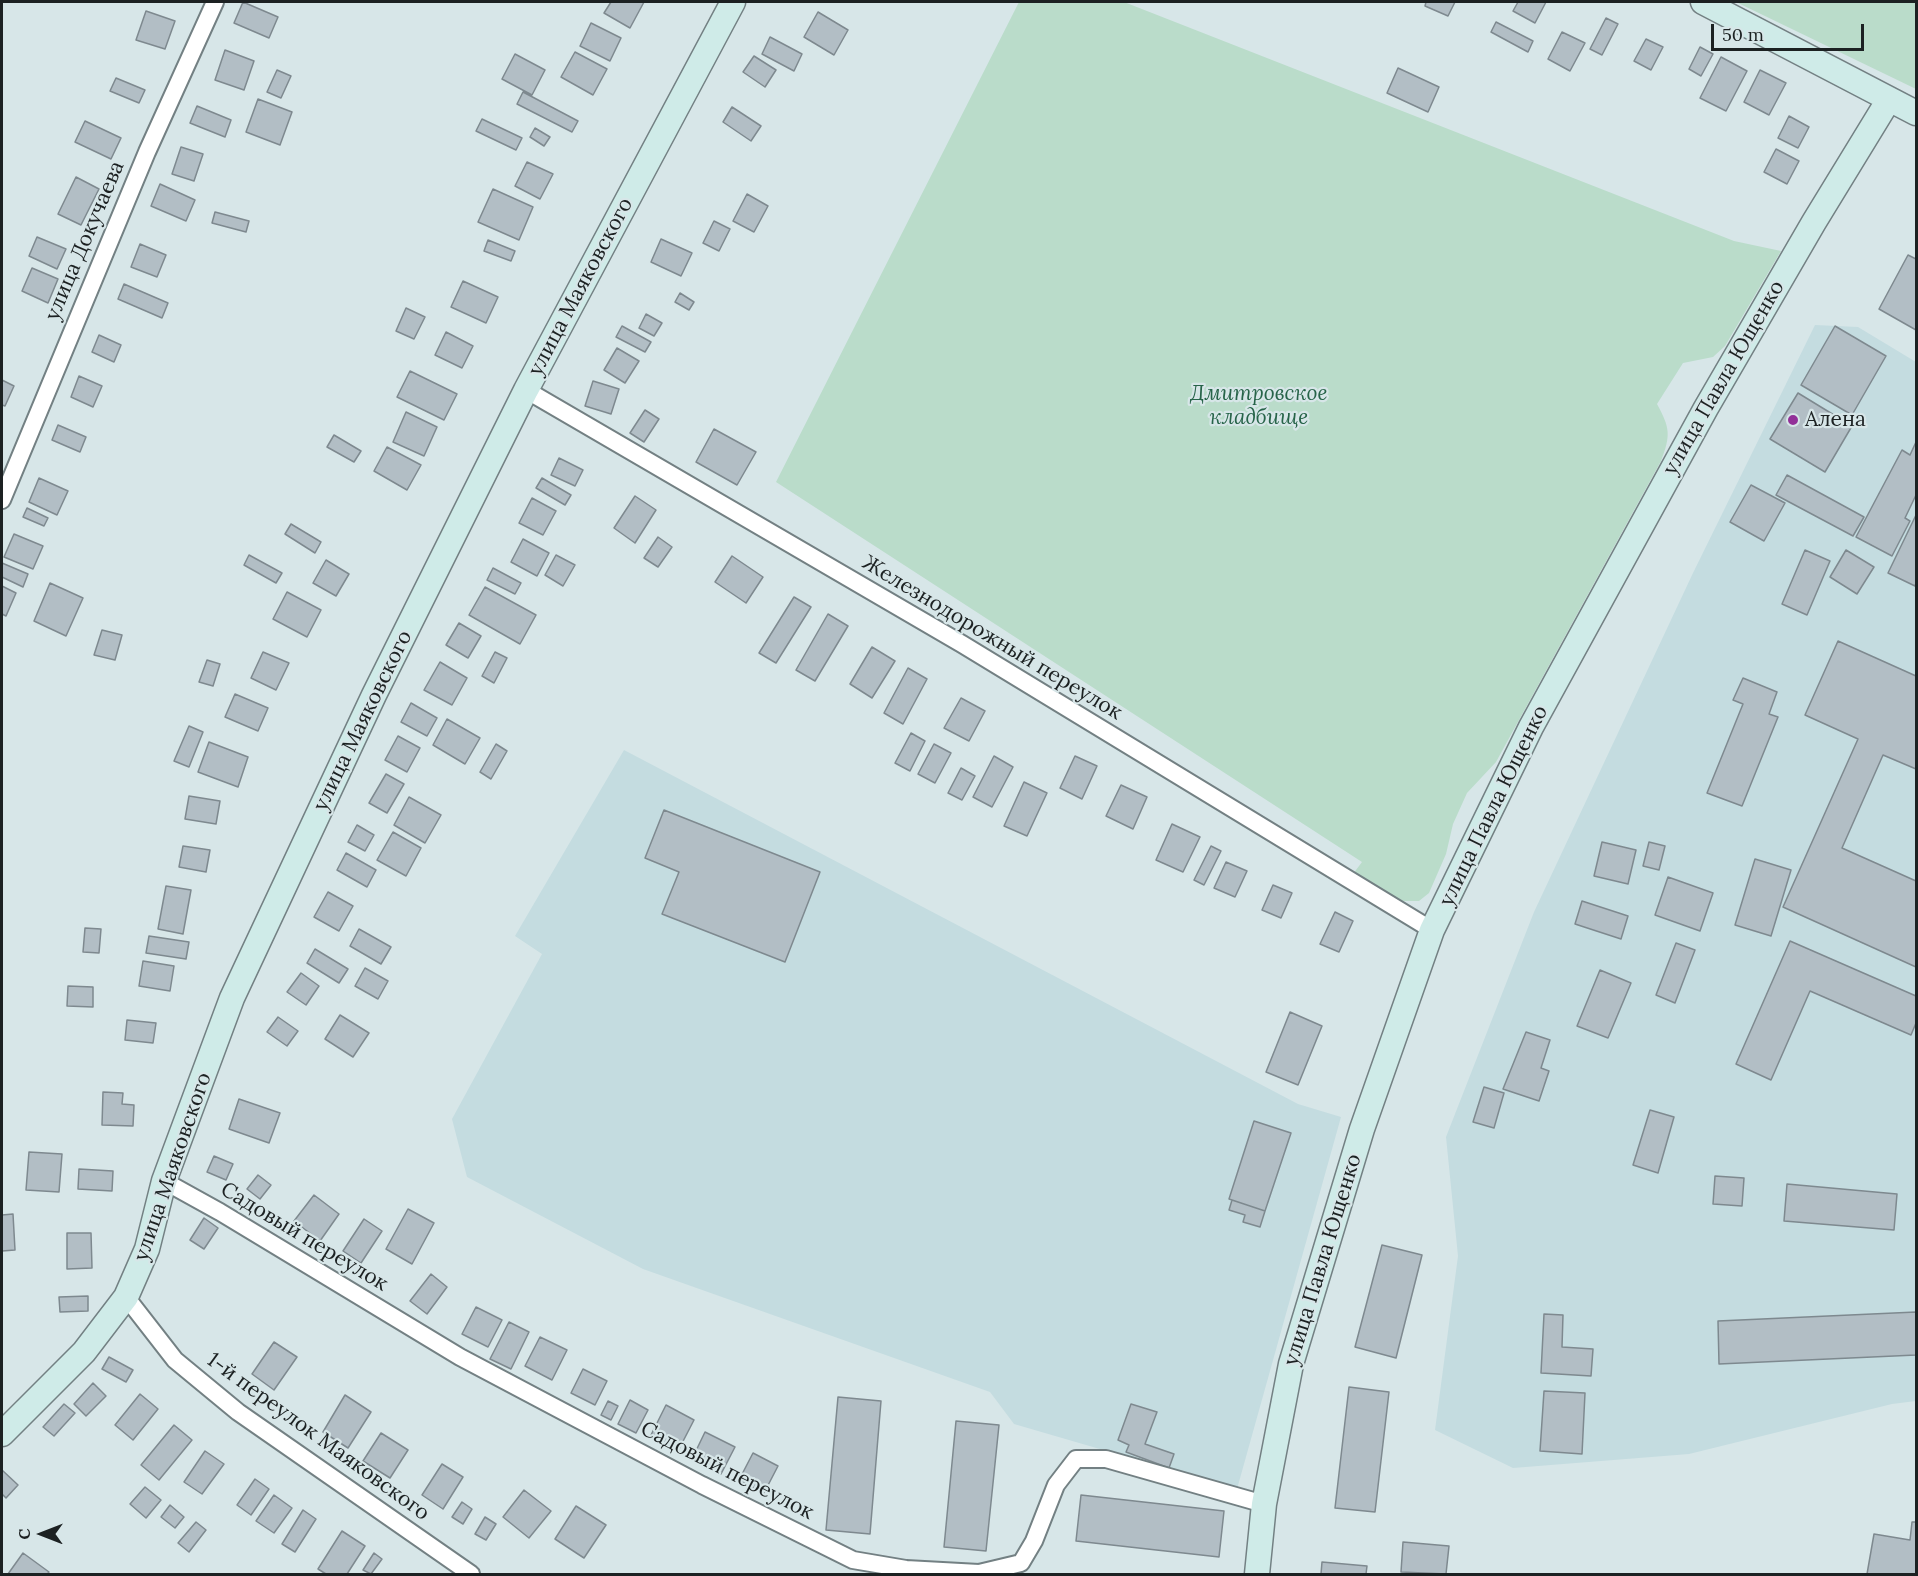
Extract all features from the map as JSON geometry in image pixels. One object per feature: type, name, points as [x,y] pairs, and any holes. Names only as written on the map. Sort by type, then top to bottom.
[{"type":"street","name":"улица Докучаева","points":[[2,500],[147,152],[216,2]]},
{"type":"street","name":"улица Маяковского","points":[[2,1434],[84,1352],[126,1297],[147,1249],[164,1181],[232,998],[374,694],[526,390],[734,2]]},
{"type":"street","points":[[1703,2],[1888,100],[1917,113]]},
{"type":"street","name":"улица Павла Ющенко","points":[[1257,1575],[1264,1504],[1291,1364],[1362,1130],[1432,930],[1548,696],[1706,408],[1888,100]]},
{"type":"street","name":"Железнодорожный переулок","points":[[526,390],[962,644],[1432,930]]},
{"type":"street","name":"Садовый переулок","points":[[164,1181],[220,1212],[460,1357],[702,1485],[853,1560],[906,1569],[979,1573],[1021,1563],[1034,1541],[1056,1485],[1076,1459],[1106,1459],[1264,1504]]},
{"type":"street","name":"1-й переулок Маяковского","points":[[126,1297],[175,1360],[238,1412],[471,1575]]},
{"type":"shaded area","points":[[1815,325],[1858,327],[1916,362],[1916,1401],[1892,1404],[1689,1454],[1513,1468],[1435,1430],[1458,1256],[1446,1137],[1534,912],[1693,573]]},
{"type":"shaded area","points":[[624,750],[1298,1104],[1341,1117],[1237,1489],[1014,1424],[990,1392],[643,1269],[467,1177],[452,1119],[542,954],[515,936]]},
{"type":"green space","name":"Дмитровское кладбище","points":[[1019,2],[1124,2],[1734,241],[1781,251],[1725,346],[1713,357],[1683,363],[1657,404],[1665,419],[1668,432],[1661,461],[1496,762],[1467,793],[1453,824],[1446,854],[1429,893],[1419,901],[1403,901],[1353,874],[1362,862],[776,482]]},
{"type":"green space","points":[[1736,2],[1916,2],[1916,89]]},
{"type":"building","points":[[243,2],[278,17],[269,38],[234,23]]},
{"type":"building","points":[[611,2],[644,2],[630,28],[604,13]]},
{"type":"building","points":[[1426,2],[1455,2],[1448,16],[1425,6]]},
{"type":"building","points":[[1518,2],[1546,2],[1535,23],[1513,11]]},
{"type":"building","points":[[146,11],[175,21],[165,49],[136,40]]},
{"type":"building","points":[[818,12],[848,30],[834,55],[804,37]]},
{"type":"building","points":[[1606,18],[1618,24],[1602,55],[1590,49]]},
{"type":"building","points":[[1496,22],[1533,41],[1528,52],[1491,32]]},
{"type":"building","points":[[591,23],[621,38],[610,61],[580,46]]},
{"type":"building","points":[[1562,32],[1585,43],[1570,71],[1548,59]]},
{"type":"building","points":[[770,37],[802,54],[794,71],[762,54]]},
{"type":"building","points":[[1646,39],[1663,47],[1651,70],[1634,61]]},
{"type":"building","points":[[1700,47],[1713,54],[1701,76],[1689,69]]},
{"type":"building","points":[[225,50],[254,61],[244,90],[215,80]]},
{"type":"building","points":[[575,52],[607,69],[593,95],[561,77]]},
{"type":"building","points":[[515,54],[545,70],[532,95],[502,79]]},
{"type":"building","points":[[754,56],[776,70],[765,87],[743,72]]},
{"type":"building","points":[[1721,57],[1747,71],[1726,111],[1700,98]]},
{"type":"building","points":[[1398,68],[1439,87],[1428,112],[1387,93]]},
{"type":"building","points":[[277,70],[291,76],[281,98],[267,92]]},
{"type":"building","points":[[1760,70],[1786,83],[1769,115],[1744,102]]},
{"type":"building","points":[[116,78],[145,90],[139,103],[110,91]]},
{"type":"building","points":[[523,92],[578,121],[572,132],[517,104]]},
{"type":"building","points":[[258,99],[292,112],[280,145],[246,132]]},
{"type":"building","points":[[197,106],[231,120],[225,137],[190,123]]},
{"type":"building","points":[[732,107],[761,126],[751,141],[723,122]]},
{"type":"building","points":[[1789,116],[1809,127],[1798,148],[1778,138]]},
{"type":"building","points":[[482,119],[522,138],[516,150],[476,131]]},
{"type":"building","points":[[85,121],[121,138],[111,159],[75,142]]},
{"type":"building","points":[[535,128],[550,137],[544,146],[530,137]]},
{"type":"building","points":[[181,147],[203,154],[194,181],[172,174]]},
{"type":"building","points":[[1776,149],[1799,161],[1787,184],[1764,172]]},
{"type":"building","points":[[527,162],[553,174],[540,199],[515,186]]},
{"type":"building","points":[[76,177],[99,189],[81,225],[58,214]]},
{"type":"building","points":[[160,184],[195,200],[186,221],[151,206]]},
{"type":"building","points":[[493,189],[533,207],[519,240],[478,222]]},
{"type":"building","points":[[747,194],[768,206],[754,232],[733,221]]},
{"type":"building","points":[[215,212],[249,221],[246,232],[212,223]]},
{"type":"building","points":[[714,221],[730,229],[719,251],[703,243]]},
{"type":"building","points":[[37,237],[66,249],[57,269],[29,256]]},
{"type":"building","points":[[661,239],[692,253],[681,276],[651,262]]},
{"type":"building","points":[[488,240],[515,251],[511,261],[484,251]]},
{"type":"building","points":[[140,244],[166,255],[157,277],[131,267]]},
{"type":"building","points":[[1908,255],[1916,259],[1916,330],[1879,309]]},
{"type":"building","points":[[32,268],[58,279],[48,303],[22,291]]},
{"type":"building","points":[[463,281],[498,297],[486,323],[451,307]]},
{"type":"building","points":[[124,284],[168,303],[162,318],[118,299]]},
{"type":"building","points":[[680,293],[694,302],[689,310],[675,302]]},
{"type":"building","points":[[406,308],[425,317],[414,339],[396,331]]},
{"type":"building","points":[[646,314],[662,323],[654,336],[639,328]]},
{"type":"building","points":[[622,326],[651,342],[645,352],[616,337]]},
{"type":"building","points":[[1835,326],[1886,356],[1852,415],[1801,385]]},
{"type":"building","points":[[446,332],[473,346],[462,368],[435,355]]},
{"type":"building","points":[[99,335],[121,345],[114,362],[92,352]]},
{"type":"building","points":[[617,348],[639,361],[625,383],[604,370]]},
{"type":"building","points":[[410,371],[457,394],[444,420],[397,397]]},
{"type":"building","points":[[79,376],[102,386],[93,407],[71,397]]},
{"type":"building","points":[[2,380],[14,386],[5,406],[2,405]]},
{"type":"building","points":[[593,381],[619,389],[611,414],[585,406]]},
{"type":"building","points":[[1798,393],[1852,426],[1825,472],[1770,439]]},
{"type":"building","points":[[645,410],[659,419],[644,442],[630,433]]},
{"type":"building","points":[[406,412],[437,427],[424,456],[393,442]]},
{"type":"building","points":[[58,425],[86,437],[80,452],[52,440]]},
{"type":"building","points":[[714,429],[756,452],[737,485],[696,462]]},
{"type":"building","points":[[334,435],[361,451],[354,462],[327,447]]},
{"type":"building","points":[[1916,442],[1916,495],[1905,518],[1910,521],[1892,556],[1856,537],[1902,450],[1910,455]]},
{"type":"building","points":[[387,447],[421,465],[407,490],[374,471]]},
{"type":"building","points":[[559,458],[583,470],[575,486],[551,475]]},
{"type":"building","points":[[1787,475],[1864,517],[1853,536],[1776,495]]},
{"type":"building","points":[[39,478],[68,491],[57,515],[29,502]]},
{"type":"building","points":[[542,478],[571,495],[565,505],[536,488]]},
{"type":"building","points":[[1751,485],[1785,503],[1764,541],[1730,522]]},
{"type":"building","points":[[635,496],[656,510],[635,543],[614,528]]},
{"type":"building","points":[[532,498],[556,511],[543,535],[519,523]]},
{"type":"building","points":[[27,508],[48,518],[44,526],[23,517]]},
{"type":"building","points":[[1916,515],[1916,583],[1915,586],[1888,573]]},
{"type":"building","points":[[291,524],[321,542],[315,553],[285,534]]},
{"type":"building","points":[[14,534],[43,546],[33,569],[4,557]]},
{"type":"building","points":[[658,537],[672,547],[658,567],[644,558]]},
{"type":"building","points":[[523,539],[549,553],[537,576],[511,562]]},
{"type":"building","points":[[1805,550],[1830,561],[1807,615],[1782,604]]},
{"type":"building","points":[[1846,550],[1874,567],[1857,594],[1830,577]]},
{"type":"building","points":[[249,555],[282,573],[276,583],[244,565]]},
{"type":"building","points":[[556,555],[575,565],[563,586],[545,575]]},
{"type":"building","points":[[732,556],[763,577],[746,603],[715,582]]},
{"type":"building","points":[[326,560],[349,574],[336,596],[313,583]]},
{"type":"building","points":[[2,563],[28,574],[23,587],[2,577]]},
{"type":"building","points":[[493,568],[521,583],[515,594],[487,580]]},
{"type":"building","points":[[50,583],[83,598],[66,636],[34,621]]},
{"type":"building","points":[[2,586],[16,593],[6,616],[2,614]]},
{"type":"building","points":[[485,587],[536,615],[520,644],[469,615]]},
{"type":"building","points":[[287,592],[321,610],[307,637],[273,619]]},
{"type":"building","points":[[794,597],[811,607],[776,663],[759,653]]},
{"type":"building","points":[[828,614],[848,626],[815,681],[796,670]]},
{"type":"building","points":[[459,623],[481,636],[468,658],[446,645]]},
{"type":"building","points":[[102,630],[122,635],[115,660],[94,655]]},
{"type":"building","points":[[1838,641],[1916,676],[1916,769],[1883,755],[1842,848],[1916,881],[1916,967],[1783,907],[1858,739],[1805,715]]},
{"type":"building","points":[[872,647],[895,661],[872,698],[850,684]]},
{"type":"building","points":[[263,652],[289,663],[276,690],[251,678]]},
{"type":"building","points":[[495,652],[507,658],[494,683],[482,676]]},
{"type":"building","points":[[207,660],[220,664],[213,686],[199,682]]},
{"type":"building","points":[[440,662],[467,678],[452,705],[424,690]]},
{"type":"building","points":[[908,668],[927,679],[903,724],[884,713]]},
{"type":"building","points":[[1743,678],[1777,692],[1769,714],[1778,717],[1742,806],[1707,793],[1743,704],[1733,700]]},
{"type":"building","points":[[235,694],[268,708],[258,731],[225,717]]},
{"type":"building","points":[[961,698],[985,711],[969,741],[944,728]]},
{"type":"building","points":[[411,703],[437,718],[427,736],[401,722]]},
{"type":"building","points":[[447,719],[480,738],[465,764],[433,745]]},
{"type":"building","points":[[189,726],[203,732],[189,767],[174,761]]},
{"type":"building","points":[[911,733],[925,741],[910,771],[895,763]]},
{"type":"building","points":[[398,736],[420,748],[407,772],[385,760]]},
{"type":"building","points":[[209,742],[248,757],[238,787],[198,772]]},
{"type":"building","points":[[496,744],[507,751],[491,779],[480,772]]},
{"type":"building","points":[[934,744],[951,753],[935,783],[918,774]]},
{"type":"building","points":[[994,756],[1013,767],[992,807],[973,797]]},
{"type":"building","points":[[1075,756],[1097,766],[1082,799],[1060,788]]},
{"type":"building","points":[[961,768],[975,776],[962,800],[948,793]]},
{"type":"building","points":[[386,774],[404,784],[387,813],[369,803]]},
{"type":"building","points":[[1024,782],[1047,793],[1027,836],[1004,826]]},
{"type":"building","points":[[1121,785],[1147,797],[1133,829],[1106,816]]},
{"type":"building","points":[[189,796],[220,801],[216,824],[185,819]]},
{"type":"building","points":[[409,797],[441,815],[425,843],[394,825]]},
{"type":"building","points":[[664,810],[820,872],[785,962],[662,914],[679,872],[645,858]]},
{"type":"building","points":[[1172,824],[1200,837],[1183,872],[1156,860]]},
{"type":"building","points":[[357,825],[374,835],[365,851],[348,842]]},
{"type":"building","points":[[393,832],[421,848],[406,876],[377,860]]},
{"type":"building","points":[[1602,842],[1636,850],[1628,884],[1594,876]]},
{"type":"building","points":[[1649,842],[1665,846],[1659,870],[1643,866]]},
{"type":"building","points":[[183,846],[210,850],[206,872],[179,867]]},
{"type":"building","points":[[1211,846],[1221,851],[1204,885],[1194,880]]},
{"type":"building","points":[[346,853],[376,870],[367,887],[337,870]]},
{"type":"building","points":[[1755,859],[1791,870],[1771,936],[1735,925]]},
{"type":"building","points":[[1226,862],[1247,871],[1235,897],[1214,888]]},
{"type":"building","points":[[1668,877],[1713,893],[1700,931],[1655,915]]},
{"type":"building","points":[[1273,885],[1292,893],[1281,918],[1262,910]]},
{"type":"building","points":[[166,886],[191,890],[183,934],[158,929]]},
{"type":"building","points":[[328,892],[353,906],[339,931],[314,917]]},
{"type":"building","points":[[1582,901],[1628,916],[1621,939],[1575,924]]},
{"type":"building","points":[[1335,912],[1353,921],[1339,952],[1320,944]]},
{"type":"building","points":[[85,928],[101,929],[99,953],[83,952]]},
{"type":"building","points":[[359,929],[391,947],[381,964],[350,946]]},
{"type":"building","points":[[149,936],[189,942],[186,959],[146,953]]},
{"type":"building","points":[[1790,941],[1916,996],[1916,1023],[1911,1035],[1810,991],[1771,1080],[1736,1064]]},
{"type":"building","points":[[1676,943],[1695,950],[1675,1003],[1656,995]]},
{"type":"building","points":[[315,949],[348,969],[339,983],[307,963]]},
{"type":"building","points":[[143,961],[174,966],[170,991],[139,986]]},
{"type":"building","points":[[365,968],[388,981],[378,999],[355,986]]},
{"type":"building","points":[[1600,970],[1631,983],[1608,1038],[1577,1026]]},
{"type":"building","points":[[301,973],[319,986],[306,1005],[287,992]]},
{"type":"building","points":[[68,986],[93,987],[93,1007],[67,1006]]},
{"type":"building","points":[[1290,1012],[1322,1026],[1298,1085],[1266,1072]]},
{"type":"building","points":[[340,1015],[369,1033],[353,1057],[325,1039]]},
{"type":"building","points":[[278,1017],[298,1031],[287,1046],[267,1032]]},
{"type":"building","points":[[127,1020],[156,1023],[153,1043],[125,1040]]},
{"type":"building","points":[[1526,1032],[1550,1040],[1541,1068],[1549,1071],[1539,1101],[1503,1089]]},
{"type":"building","points":[[1484,1087],[1504,1093],[1494,1128],[1473,1122]]},
{"type":"building","points":[[103,1092],[123,1093],[122,1104],[134,1105],[133,1126],[102,1125]]},
{"type":"building","points":[[239,1099],[280,1113],[269,1143],[229,1129]]},
{"type":"building","points":[[1650,1110],[1674,1117],[1658,1173],[1633,1165]]},
{"type":"building","points":[[1254,1121],[1291,1133],[1265,1211],[1229,1199]]},
{"type":"building","points":[[29,1152],[62,1154],[59,1192],[26,1190]]},
{"type":"building","points":[[214,1156],[233,1164],[226,1180],[207,1172]]},
{"type":"building","points":[[79,1169],[113,1171],[112,1191],[78,1189]]},
{"type":"building","points":[[258,1175],[271,1185],[260,1199],[247,1189]]},
{"type":"building","points":[[1715,1176],[1744,1178],[1742,1206],[1713,1204]]},
{"type":"building","points":[[1787,1184],[1897,1194],[1894,1230],[1784,1221]]},
{"type":"building","points":[[314,1195],[339,1214],[320,1241],[294,1221]]},
{"type":"building","points":[[1232,1200],[1265,1211],[1260,1227],[1243,1222],[1245,1215],[1229,1210]]},
{"type":"building","points":[[408,1209],[434,1223],[412,1264],[386,1249]]},
{"type":"building","points":[[13,1214],[15,1250],[2,1251],[2,1215]]},
{"type":"building","points":[[204,1218],[218,1228],[204,1249],[190,1240]]},
{"type":"building","points":[[364,1219],[382,1231],[361,1263],[343,1251]]},
{"type":"building","points":[[67,1233],[91,1233],[92,1268],[67,1269]]},
{"type":"building","points":[[1382,1245],[1422,1255],[1396,1358],[1355,1347]]},
{"type":"building","points":[[431,1274],[447,1287],[427,1314],[410,1301]]},
{"type":"building","points":[[88,1296],[88,1311],[60,1312],[59,1297]]},
{"type":"building","points":[[476,1307],[502,1320],[488,1347],[462,1334]]},
{"type":"building","points":[[1916,1312],[1916,1355],[1719,1364],[1718,1321]]},
{"type":"building","points":[[1544,1314],[1563,1315],[1562,1347],[1593,1349],[1591,1376],[1541,1373]]},
{"type":"building","points":[[509,1322],[529,1332],[511,1369],[490,1359]]},
{"type":"building","points":[[540,1337],[567,1350],[552,1380],[525,1366]]},
{"type":"building","points":[[274,1342],[297,1357],[274,1390],[252,1374]]},
{"type":"building","points":[[109,1357],[133,1370],[126,1382],[102,1369]]},
{"type":"building","points":[[583,1369],[607,1381],[595,1405],[571,1393]]},
{"type":"building","points":[[93,1383],[106,1396],[86,1416],[74,1404]]},
{"type":"building","points":[[1349,1387],[1389,1392],[1375,1512],[1335,1508]]},
{"type":"building","points":[[1544,1391],[1585,1393],[1582,1454],[1540,1451]]},
{"type":"building","points":[[140,1394],[158,1409],[133,1440],[115,1425]]},
{"type":"building","points":[[345,1395],[371,1412],[348,1448],[323,1432]]},
{"type":"building","points":[[838,1397],[881,1401],[870,1534],[826,1530]]},
{"type":"building","points":[[630,1400],[648,1410],[636,1433],[618,1424]]},
{"type":"building","points":[[608,1401],[618,1406],[611,1420],[601,1415]]},
{"type":"building","points":[[64,1404],[75,1413],[54,1436],[43,1427]]},
{"type":"building","points":[[1131,1404],[1157,1412],[1145,1444],[1174,1454],[1169,1468],[1126,1452],[1129,1445],[1118,1440]]},
{"type":"building","points":[[666,1405],[694,1420],[678,1451],[650,1437]]},
{"type":"building","points":[[956,1421],[999,1425],[986,1551],[944,1547]]},
{"type":"building","points":[[174,1425],[192,1440],[159,1480],[141,1465]]},
{"type":"building","points":[[705,1432],[735,1447],[721,1474],[692,1459]]},
{"type":"building","points":[[381,1433],[408,1450],[390,1478],[363,1461]]},
{"type":"building","points":[[205,1451],[224,1464],[202,1494],[184,1482]]},
{"type":"building","points":[[753,1453],[778,1466],[764,1493],[739,1480]]},
{"type":"building","points":[[442,1464],[463,1477],[443,1509],[422,1495]]},
{"type":"building","points":[[2,1470],[18,1485],[6,1498],[2,1494]]},
{"type":"building","points":[[255,1479],[269,1489],[251,1515],[237,1505]]},
{"type":"building","points":[[145,1487],[161,1500],[146,1518],[130,1504]]},
{"type":"building","points":[[524,1490],[551,1511],[529,1538],[503,1517]]},
{"type":"building","points":[[274,1495],[292,1508],[274,1533],[256,1521]]},
{"type":"building","points":[[1081,1495],[1224,1511],[1219,1557],[1076,1541]]},
{"type":"building","points":[[462,1502],[472,1509],[463,1524],[452,1517]]},
{"type":"building","points":[[170,1505],[184,1517],[175,1528],[161,1517]]},
{"type":"building","points":[[576,1506],[606,1525],[584,1558],[555,1539]]},
{"type":"building","points":[[303,1510],[316,1519],[295,1552],[282,1544]]},
{"type":"building","points":[[485,1517],[496,1524],[486,1540],[475,1534]]},
{"type":"building","points":[[196,1522],[206,1530],[189,1552],[178,1543]]},
{"type":"building","points":[[1912,1522],[1916,1522],[1916,1574],[1867,1574],[1874,1534],[1910,1540]]},
{"type":"building","points":[[342,1531],[365,1546],[347,1574],[326,1574],[318,1569]]},
{"type":"building","points":[[1403,1542],[1449,1546],[1446,1574],[1401,1572]]},
{"type":"building","points":[[23,1553],[49,1572],[47,1574],[8,1574]]},
{"type":"building","points":[[374,1553],[382,1559],[371,1574],[363,1570]]},
{"type":"building","points":[[1322,1562],[1367,1566],[1366,1574],[1321,1574]]},
{"type":"place","name":"Алена","points":[[1793,420]]}]
